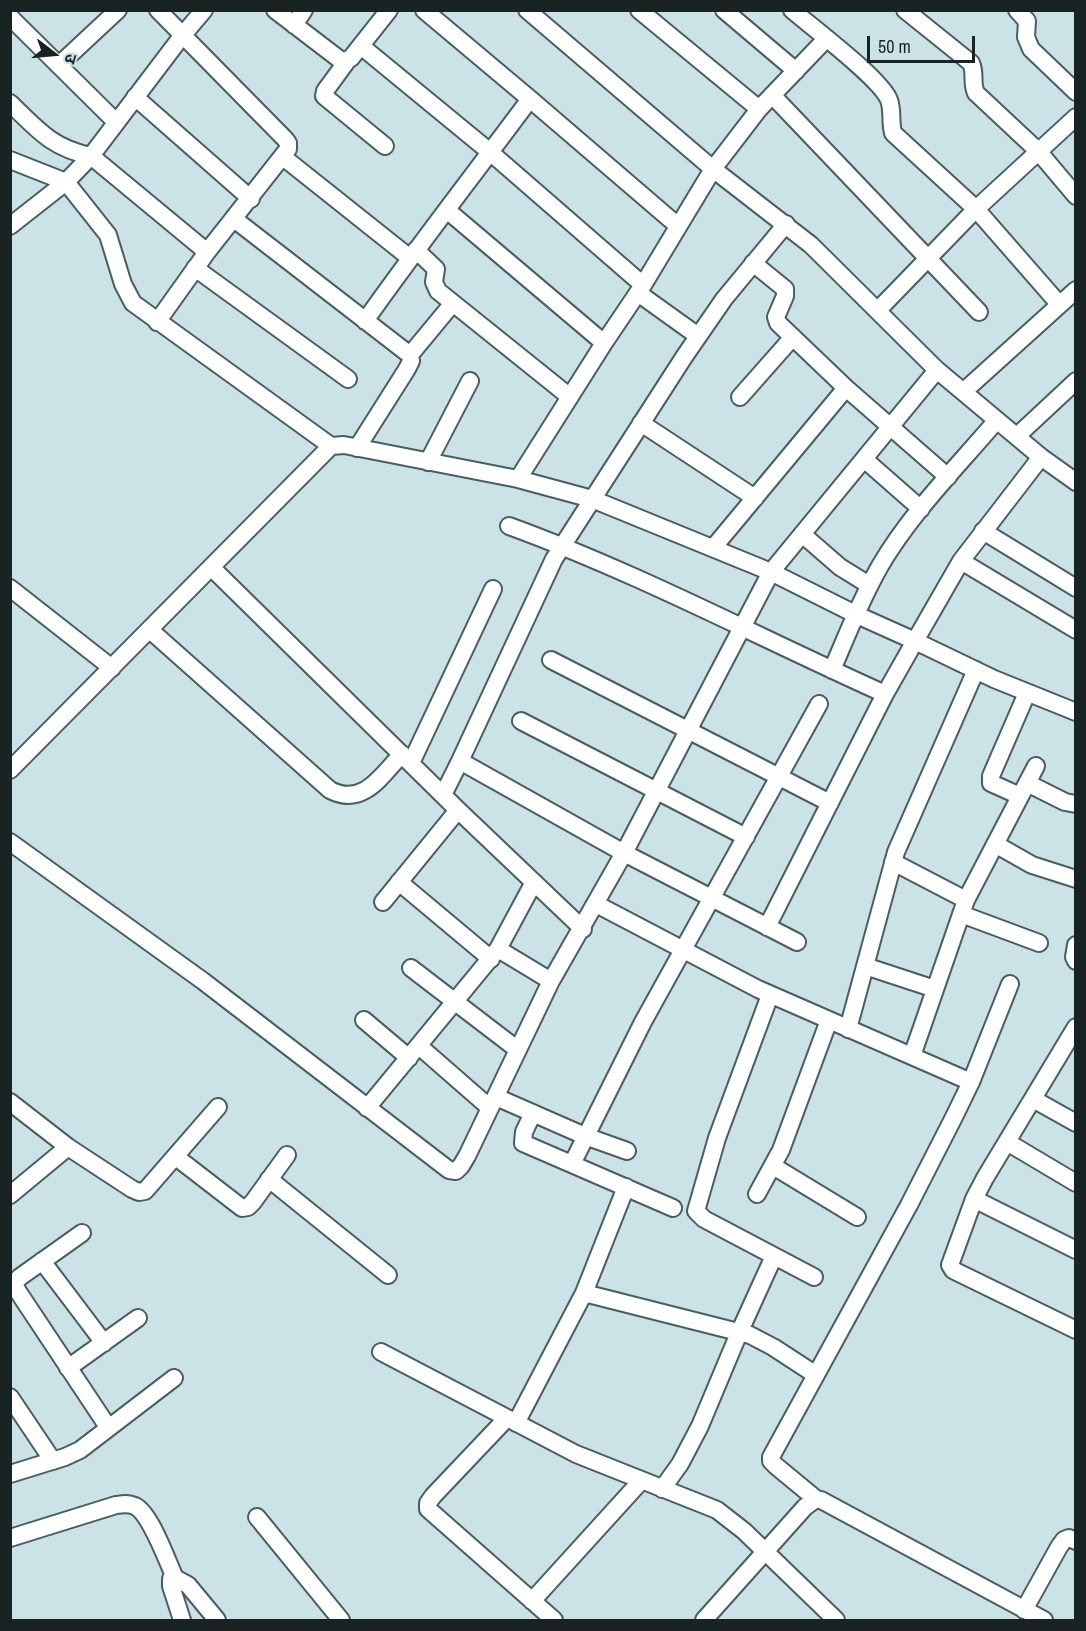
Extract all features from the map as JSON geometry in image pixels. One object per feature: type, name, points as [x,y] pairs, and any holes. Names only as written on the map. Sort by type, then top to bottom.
[{"type":"street","points":[[59,65],[118,10]]},
{"type":"street","points":[[158,10],[288,143],[288,149],[283,157],[207,252],[158,322]]},
{"type":"street","points":[[10,226],[66,182],[91,156],[204,10]]},
{"type":"street","points":[[275,10],[338,59],[347,61]]},
{"type":"street","points":[[294,25],[304,10]]},
{"type":"street","points":[[385,146],[324,96],[325,91],[347,61],[389,10]]},
{"type":"street","points":[[424,10],[678,226]]},
{"type":"street","points":[[527,10],[713,169],[811,245],[937,370],[1041,457],[1075,480]]},
{"type":"street","points":[[639,10],[759,109]]},
{"type":"street","points":[[724,10],[796,71]]},
{"type":"street","points":[[792,10],[880,85],[890,103],[893,133],[976,209],[1059,304]]},
{"type":"street","points":[[905,10],[971,63],[975,73],[973,87],[976,93],[1038,151],[1076,196]]},
{"type":"street","points":[[1017,10],[1027,21],[1026,37],[1031,49],[1076,92]]},
{"type":"street","points":[[10,17],[116,122]]},
{"type":"street","points":[[518,479],[641,289],[713,169],[759,109],[826,39]]},
{"type":"street","points":[[361,46],[490,152],[641,289],[698,336]]},
{"type":"street","points":[[772,96],[979,312]]},
{"type":"street","points":[[135,97],[251,199]]},
{"type":"street","points":[[365,321],[530,99]]},
{"type":"street","points":[[10,103],[33,126],[56,144],[70,152],[91,156],[207,252]]},
{"type":"street","points":[[878,310],[976,209],[1076,117]]},
{"type":"street","points":[[283,157],[436,269],[434,286],[570,398]]},
{"type":"street","points":[[10,160],[66,182],[108,236],[126,294],[133,303],[330,446]]},
{"type":"street","points":[[448,211],[604,344]]},
{"type":"street","points":[[234,219],[410,355],[411,362],[357,448]]},
{"type":"street","points":[[443,795],[554,559],[698,336],[724,299],[786,224]]},
{"type":"street","points":[[753,263],[785,289],[785,296],[776,317],[778,322],[846,388],[948,477]]},
{"type":"street","points":[[195,268],[348,379]]},
{"type":"street","points":[[963,392],[1076,290]]},
{"type":"street","points":[[410,355],[453,303]]},
{"type":"street","points":[[740,397],[793,337]]},
{"type":"street","points":[[10,842],[203,981],[449,1170],[456,1171],[468,1156],[551,981],[583,929],[624,853],[771,572],[937,370]]},
{"type":"street","points":[[428,462],[470,381]]},
{"type":"street","points":[[1017,436],[1076,381]]},
{"type":"street","points":[[713,548],[846,388]]},
{"type":"street","points":[[832,670],[869,585],[892,547],[921,509],[997,420]]},
{"type":"street","points":[[641,423],[755,498]]},
{"type":"street","points":[[10,770],[330,446],[339,444],[518,479],[592,499],[771,572],[856,615],[975,670],[1076,712]]},
{"type":"street","points":[[767,927],[885,694],[961,561],[1041,457]]},
{"type":"street","points":[[864,459],[921,509]]},
{"type":"street","points":[[509,526],[563,546],[743,626],[885,694]]},
{"type":"street","points":[[983,531],[1076,588]]},
{"type":"street","points":[[802,534],[840,567],[869,585]]},
{"type":"street","points":[[961,561],[1076,630]]},
{"type":"street","points":[[212,568],[583,929]]},
{"type":"street","points":[[10,588],[112,668]]},
{"type":"street","points":[[150,630],[330,790],[338,794],[362,793],[406,759],[493,589]]},
{"type":"street","points":[[551,660],[830,803]]},
{"type":"street","points":[[848,1029],[893,862],[975,670]]},
{"type":"street","points":[[1027,693],[991,776],[991,783],[1076,804]]},
{"type":"street","points":[[572,1164],[643,1022],[819,704]]},
{"type":"street","points":[[521,721],[746,837]]},
{"type":"street","points":[[460,761],[624,853],[797,942]]},
{"type":"street","points":[[912,1056],[964,907],[1036,766]]},
{"type":"street","points":[[383,902],[459,810]]},
{"type":"street","points":[[995,844],[1032,865],[1076,879]]},
{"type":"street","points":[[893,862],[964,907],[1039,943]]},
{"type":"street","points":[[399,882],[495,954],[551,981]]},
{"type":"street","points":[[368,1108],[495,954],[534,882]]},
{"type":"street","points":[[596,904],[770,994],[971,1082]]},
{"type":"street","points":[[1076,945],[1074,957],[1076,961]]},
{"type":"street","points":[[865,966],[935,989]]},
{"type":"street","points":[[411,968],[518,1050]]},
{"type":"street","points":[[1010,984],[971,1082],[909,1205],[771,1457],[771,1461],[816,1499],[1044,1620]]},
{"type":"street","points":[[770,994],[717,1138],[696,1211],[704,1219],[814,1277]]},
{"type":"street","points":[[364,1020],[493,1103],[533,1113],[585,1136],[627,1151]]},
{"type":"street","points":[[757,1194],[789,1130],[829,1020]]},
{"type":"street","points":[[1076,1027],[1069,1052],[1033,1099],[974,1199],[950,1265],[953,1270],[1076,1330]]},
{"type":"street","points":[[1033,1099],[1076,1123]]},
{"type":"street","points":[[10,1102],[68,1147],[139,1192],[145,1191],[152,1185],[218,1107]]},
{"type":"street","points":[[533,1113],[524,1132],[523,1143],[674,1208]]},
{"type":"street","points":[[1007,1142],[1076,1183]]},
{"type":"street","points":[[10,1195],[68,1147]]},
{"type":"street","points":[[176,1157],[242,1208],[248,1207],[253,1202],[287,1155]]},
{"type":"street","points":[[773,1166],[856,1217]]},
{"type":"street","points":[[269,1179],[388,1275]]},
{"type":"street","points":[[554,1620],[428,1509],[428,1503],[432,1496],[511,1421],[584,1293],[626,1187]]},
{"type":"street","points":[[974,1199],[1076,1250]]},
{"type":"street","points":[[82,1233],[20,1277],[15,1287],[108,1427]]},
{"type":"street","points":[[662,1489],[680,1464],[700,1426],[774,1256]]},
{"type":"street","points":[[42,1261],[104,1343]]},
{"type":"street","points":[[584,1293],[750,1335],[816,1375]]},
{"type":"street","points":[[68,1368],[138,1318]]},
{"type":"street","points":[[381,1352],[576,1454],[717,1510],[744,1531],[836,1620]]},
{"type":"street","points":[[10,1474],[80,1450],[174,1378]]},
{"type":"street","points":[[10,1397],[53,1461]]},
{"type":"street","points":[[532,1601],[641,1481]]},
{"type":"street","points":[[704,1620],[766,1554],[805,1507],[816,1499]]},
{"type":"street","points":[[10,1538],[116,1505],[134,1506],[146,1516],[175,1578],[188,1585],[217,1620]]},
{"type":"street","points":[[257,1517],[341,1620]]},
{"type":"street","points":[[1024,1610],[1064,1540],[1069,1538],[1076,1540]]},
{"type":"street","points":[[175,1578],[171,1579],[171,1586],[182,1620]]}]
